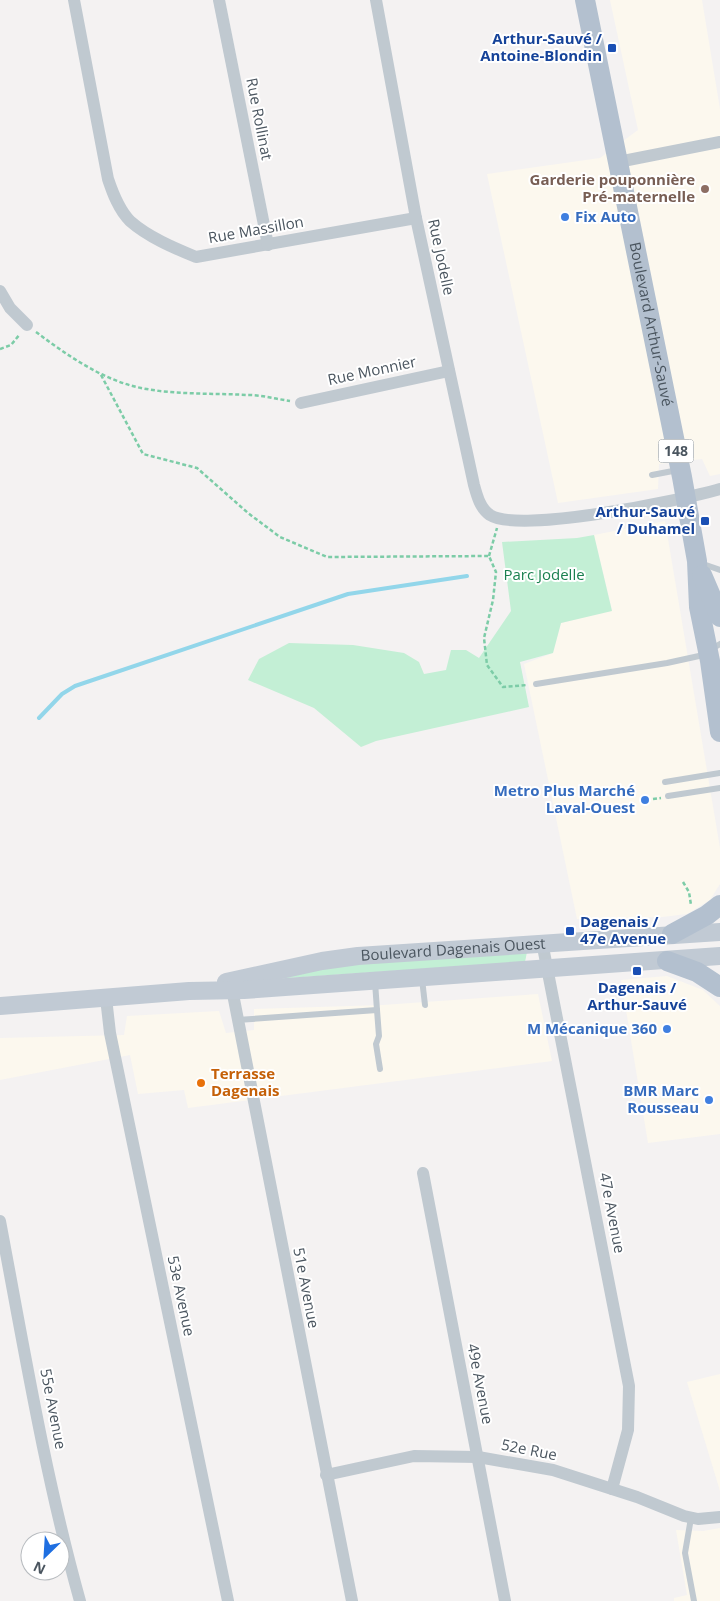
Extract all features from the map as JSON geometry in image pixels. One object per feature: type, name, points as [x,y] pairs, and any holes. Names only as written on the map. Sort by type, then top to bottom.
[{"type":"main road","name":"Boulevard Arthur-Sauvé","points":[[585,0],[680,470],[697,561],[699,608],[714,648],[720,732]]},
{"type":"main road","name":"Boulevard Arthur-Sauvé","points":[[697,561],[720,616]]},
{"type":"main road","points":[[672,934],[708,915],[720,905]]},
{"type":"main road","name":"Boulevard Dagenais Ouest","points":[[231,986],[336,958],[542,942],[720,932]]},
{"type":"main road","name":"Boulevard Dagenais Ouest","points":[[0,1006],[231,986],[375,981],[720,956]]},
{"type":"main road","points":[[667,960],[697,972],[720,987]]},
{"type":"street","name":"Rue Massillon","points":[[74,0],[108,179],[116,200],[130,220],[172,247],[196,257],[416,218]]},
{"type":"street","name":"Rue Rollinat","points":[[219,0],[268,245]]},
{"type":"street","name":"Rue Jodelle","points":[[376,0],[416,218],[477,496],[495,517]]},
{"type":"street","points":[[618,162],[720,142]]},
{"type":"street","points":[[0,292],[10,308],[27,325]]},
{"type":"street","name":"Rue Monnier","points":[[302,403],[449,372]]},
{"type":"street","points":[[495,517],[516,520],[584,516],[685,499],[720,489]]},
{"type":"street","name":"47e Avenue","points":[[542,942],[629,1386],[627,1435],[612,1489]]},
{"type":"street","name":"51e Avenue","points":[[231,986],[352,1601]]},
{"type":"street","name":"53e Avenue","points":[[106,998],[110,1033],[228,1601]]},
{"type":"street","name":"49e Avenue","points":[[424,1172],[505,1601]]},
{"type":"street","name":"55e Avenue","points":[[0,1221],[42,1442],[63,1541],[80,1601]]},
{"type":"street","name":"52e Rue","points":[[326,1475],[414,1456],[478,1457],[553,1470],[691,1518],[720,1517]]},
{"type":"lane","points":[[652,474],[680,470]]},
{"type":"lane","points":[[697,561],[720,570]]},
{"type":"lane","points":[[536,684],[610,671],[644,668],[699,656],[714,648]]},
{"type":"lane","points":[[665,782],[720,773]]},
{"type":"lane","points":[[668,796],[720,788]]},
{"type":"lane","points":[[422,978],[425,1005]]},
{"type":"lane","points":[[375,981],[379,1036],[376,1044],[380,1069]]},
{"type":"lane","points":[[237,1020],[377,1010]]},
{"type":"lane","points":[[691,1518],[685,1553],[694,1601]]},
{"type":"path","points":[[0,350],[11,345],[27,325],[61,350],[101,375],[140,388],[192,394],[251,395],[302,403]]},
{"type":"path","points":[[101,375],[143,454],[197,468],[248,512],[280,536],[327,556],[489,556]]},
{"type":"path","points":[[495,517],[489,556],[496,572],[493,600],[484,638],[487,665],[503,686],[536,684]]},
{"type":"path","points":[[683,882],[689,892],[691,906]]},
{"type":"shaded area","points":[[610,0],[702,0],[720,109],[720,474],[710,476],[702,459],[659,464],[658,489],[558,503],[487,174],[600,158],[638,130]]},
{"type":"shaded area","points":[[665,521],[720,848],[720,884],[710,900],[687,914],[662,917],[577,919],[524,664],[553,653],[561,623],[612,610],[594,535]]},
{"type":"shaded area","points":[[667,976],[703,990],[720,1006],[720,1134],[648,1143],[621,980]]},
{"type":"shaded area","points":[[538,994],[552,1061],[188,1108],[184,1090],[138,1094],[130,1055],[0,1080],[0,1038],[124,1035],[127,1016],[219,1011],[226,1033],[254,1030],[254,1009],[383,1005]]},
{"type":"shaded area","points":[[720,1374],[720,1491],[687,1382]]},
{"type":"shaded area","points":[[720,1528],[720,1601],[674,1601],[674,1598],[687,1595],[676,1530],[703,1531]]},
{"type":"green space","name":"Parc Jodelle","points":[[594,535],[612,611],[561,623],[553,653],[520,662],[529,707],[376,741],[361,747],[314,708],[248,680],[259,659],[289,643],[353,645],[404,653],[419,662],[424,674],[446,670],[451,650],[466,650],[479,658],[511,611],[502,542],[577,538]]},
{"type":"green space","points":[[527,952],[525,962],[274,979],[343,965]]},
{"type":"waterway","points":[[39,718],[62,694],[75,686],[348,594],[467,576]]},
{"type":"place","name":"Arthur-Sauvé / Antoine-Blondin","points":[[612,48]]},
{"type":"place","name":"Garderie pouponnière Pré-maternelle","points":[[705,189]]},
{"type":"place","name":"Fix Auto","points":[[565,217]]},
{"type":"place","name":"Arthur-Sauvé / Duhamel","points":[[705,521]]},
{"type":"place","name":"Metro Plus Marché Laval-Ouest","points":[[645,800]]},
{"type":"place","name":"Dagenais / 47e Avenue","points":[[570,931]]},
{"type":"place","name":"Dagenais / Arthur-Sauvé","points":[[637,971]]},
{"type":"place","name":"M Mécanique 360","points":[[667,1029]]},
{"type":"place","name":"Terrasse Dagenais","points":[[201,1083]]},
{"type":"place","name":"BMR Marc Rousseau","points":[[709,1100]]}]
